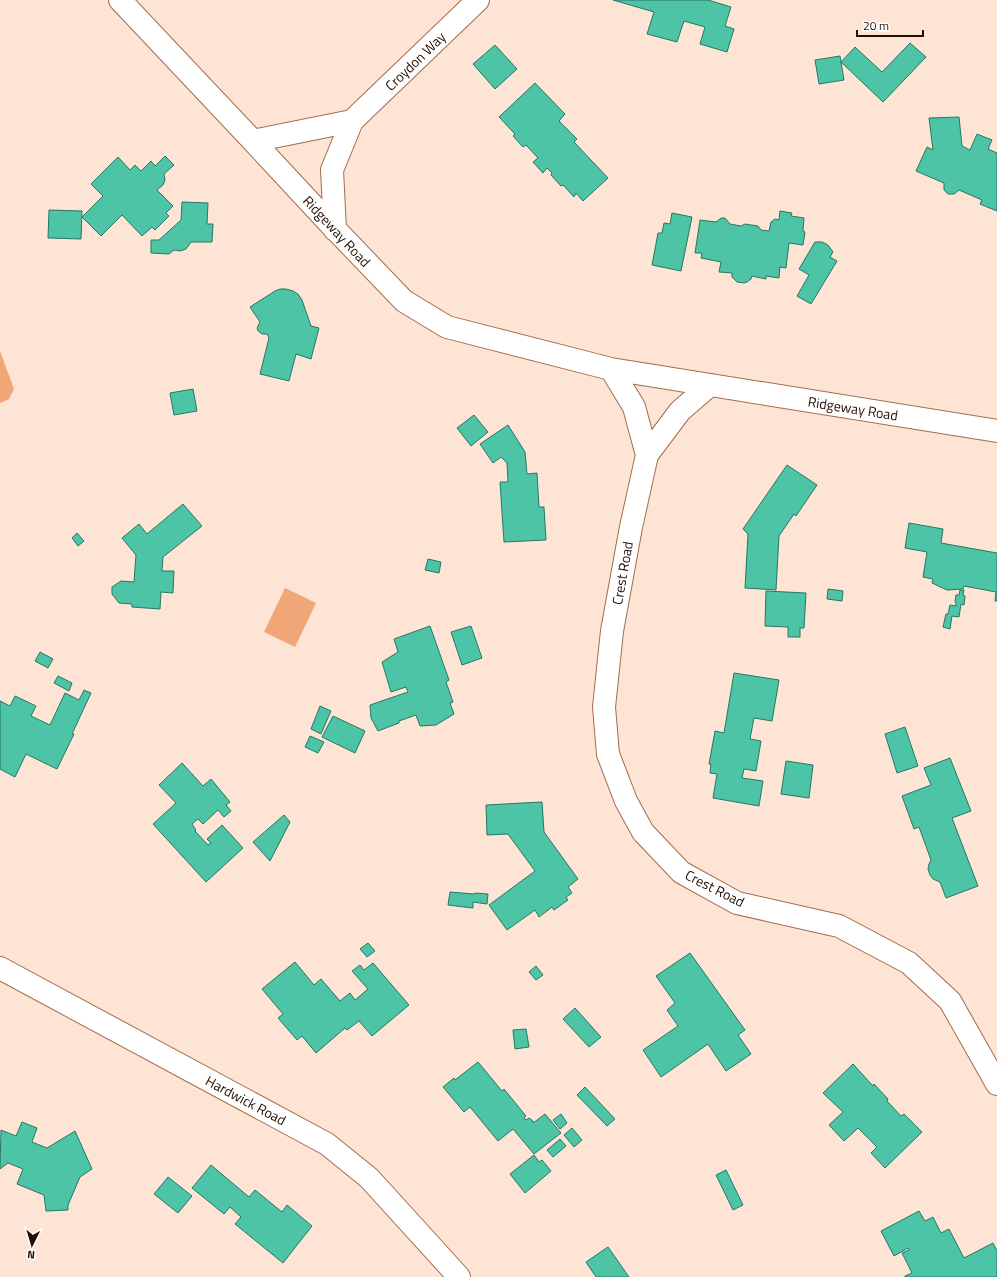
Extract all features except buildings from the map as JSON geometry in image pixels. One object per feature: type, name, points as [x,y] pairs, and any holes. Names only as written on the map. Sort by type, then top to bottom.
[{"type":"street","name":"Ridgeway Road","points":[[120,0],[404,302],[447,327],[611,368],[997,431]]},
{"type":"street","name":"Croydon Way","points":[[335,230],[332,170],[352,121],[478,0]]},
{"type":"street","points":[[253,140],[352,121]]},
{"type":"street","points":[[611,368],[634,407],[647,455]]},
{"type":"street","points":[[647,455],[680,411],[710,385]]},
{"type":"street","name":"Crest Road","points":[[647,455],[631,527],[612,630],[604,707],[608,754],[626,801],[643,832],[681,872],[737,903],[839,926],[909,963],[950,1001],[997,1084]]},
{"type":"street","name":"Hardwick Road","points":[[0,968],[327,1144],[369,1178],[459,1277]]},
{"type":"shaded area","points":[[0,351],[14,389],[9,399],[0,403]]},
{"type":"shaded area","points":[[285,588],[316,603],[295,647],[264,632]]}]
